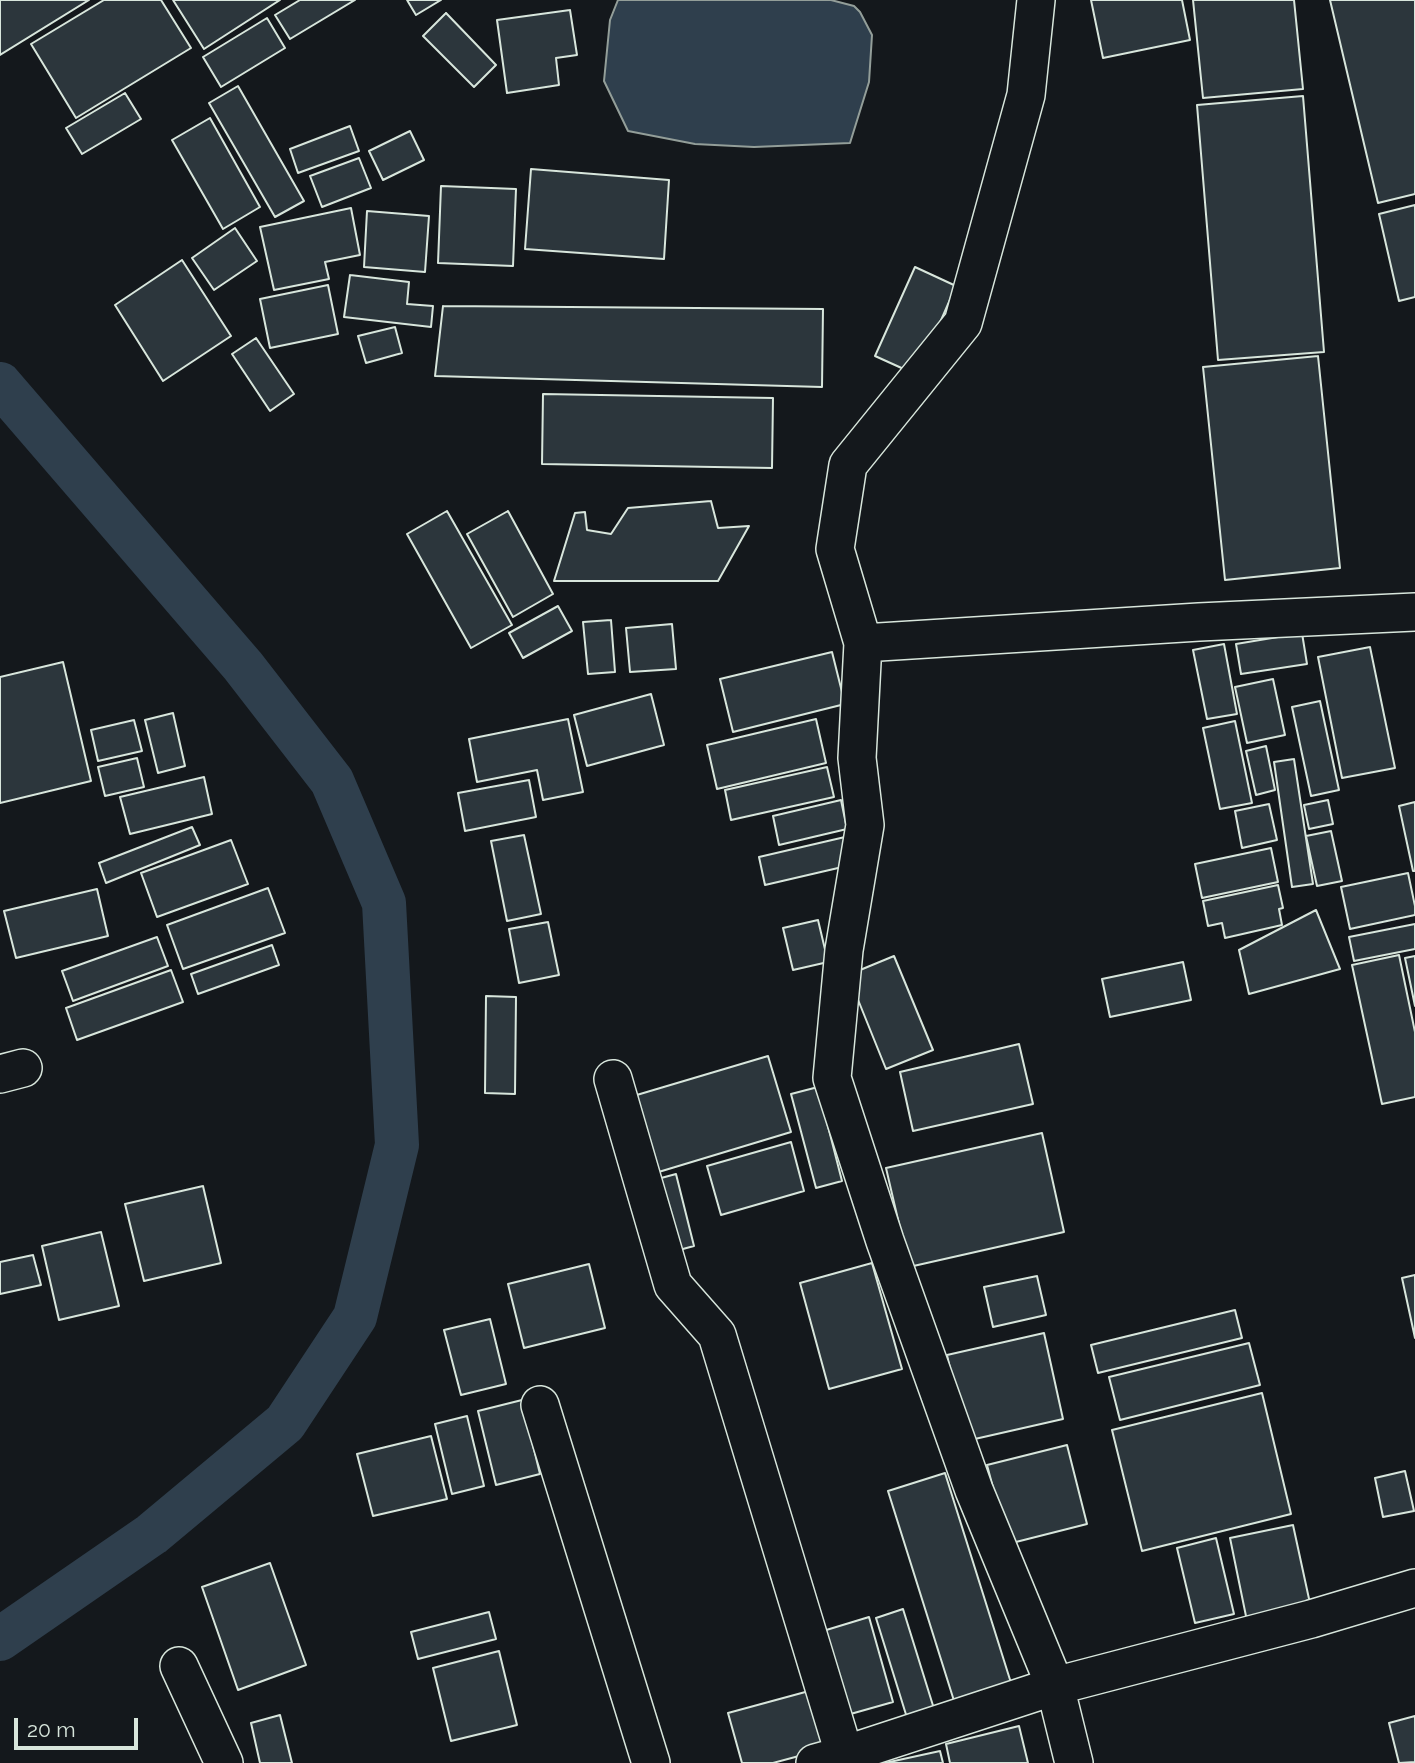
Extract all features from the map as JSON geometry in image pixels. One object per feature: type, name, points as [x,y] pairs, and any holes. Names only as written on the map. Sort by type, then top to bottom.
[{"type":"street","points":[[1036,0],[1026,95],[963,323],[848,465],[835,549],[863,643],[857,758],[865,825],[844,950],[832,1077],[886,1241],[974,1490],[1055,1686],[1074,1763]]},
{"type":"street","points":[[863,643],[1199,622],[1415,612]]},
{"type":"street","points":[[613,1079],[673,1285],[717,1335],[835,1760],[1055,1686],[1311,1619],[1415,1588]]},
{"type":"street","points":[[540,1405],[651,1763]]},
{"type":"street","points":[[179,1666],[224,1763]]},
{"type":"water","points":[[618,0],[831,0],[854,6],[872,35],[869,82],[850,143],[754,147],[695,144],[628,131],[604,81],[610,20]]},
{"type":"building","points":[[0,0],[89,0],[0,55]]},
{"type":"building","points":[[104,0],[161,0],[191,48],[76,118],[31,44]]},
{"type":"building","points":[[173,0],[280,0],[204,49]]},
{"type":"building","points":[[300,0],[355,0],[290,39],[275,15]]},
{"type":"building","points":[[407,0],[441,0],[416,15]]},
{"type":"building","points":[[1091,0],[1182,0],[1190,40],[1103,58]]},
{"type":"building","points":[[1193,0],[1294,0],[1303,89],[1203,98]]},
{"type":"building","points":[[1330,0],[1415,0],[1415,194],[1378,203]]},
{"type":"building","points":[[570,10],[577,55],[556,58],[559,85],[507,93],[497,20]]},
{"type":"building","points":[[446,13],[496,65],[474,87],[423,36]]},
{"type":"building","points":[[267,18],[285,48],[221,87],[203,57]]},
{"type":"building","points":[[238,86],[304,201],[275,217],[209,103]]},
{"type":"building","points":[[125,93],[141,119],[82,154],[66,128]]},
{"type":"building","points":[[1303,96],[1324,352],[1218,360],[1197,105]]},
{"type":"building","points":[[210,118],[260,207],[223,229],[172,140]]},
{"type":"building","points":[[350,126],[359,151],[298,173],[290,149]]},
{"type":"building","points":[[410,131],[424,160],[383,180],[369,151]]},
{"type":"building","points":[[359,158],[371,188],[322,207],[310,176]]},
{"type":"building","points":[[531,169],[669,180],[664,259],[525,249]]},
{"type":"building","points":[[441,186],[516,189],[513,266],[438,263]]},
{"type":"building","points":[[1415,205],[1415,297],[1399,301],[1379,214]]},
{"type":"building","points":[[351,208],[360,255],[325,262],[329,279],[274,290],[260,227]]},
{"type":"building","points":[[367,211],[429,216],[425,272],[364,267]]},
{"type":"building","points":[[235,228],[257,261],[214,290],[192,258]]},
{"type":"building","points":[[182,260],[231,336],[163,381],[115,305]]},
{"type":"building","points":[[915,267],[956,286],[917,375],[875,356]]},
{"type":"building","points":[[350,275],[409,282],[407,304],[433,306],[431,327],[344,317]]},
{"type":"building","points":[[328,285],[338,334],[270,348],[260,299]]},
{"type":"building","points":[[443,306],[823,309],[822,387],[435,376]]},
{"type":"building","points":[[395,327],[402,353],[366,363],[358,336]]},
{"type":"building","points":[[256,338],[294,394],[270,411],[232,354]]},
{"type":"building","points":[[1318,356],[1340,568],[1225,580],[1203,367]]},
{"type":"building","points":[[543,394],[773,398],[772,468],[542,464]]},
{"type":"building","points":[[711,501],[718,528],[749,526],[718,581],[554,581],[575,513],[585,512],[587,530],[611,534],[628,508]]},
{"type":"building","points":[[447,511],[512,625],[471,648],[407,534]]},
{"type":"building","points":[[508,511],[553,594],[513,617],[467,534]]},
{"type":"building","points":[[558,606],[572,631],[523,658],[509,633]]},
{"type":"building","points":[[611,620],[615,672],[588,674],[583,622]]},
{"type":"building","points":[[672,624],[676,669],[630,672],[626,628]]},
{"type":"building","points":[[1302,633],[1307,664],[1241,674],[1236,644]]},
{"type":"building","points":[[1224,644],[1237,714],[1207,719],[1193,650]]},
{"type":"building","points":[[1370,647],[1395,768],[1342,778],[1318,657]]},
{"type":"building","points":[[832,652],[845,704],[733,732],[720,679]]},
{"type":"building","points":[[63,662],[91,781],[0,803],[0,677]]},
{"type":"building","points":[[1273,679],[1285,735],[1247,743],[1235,687]]},
{"type":"building","points":[[651,694],[664,745],[587,766],[574,715]]},
{"type":"building","points":[[1320,701],[1339,790],[1311,796],[1292,707]]},
{"type":"building","points":[[173,713],[185,766],[158,773],[145,720]]},
{"type":"building","points":[[568,719],[583,792],[543,800],[537,770],[477,782],[469,739]]},
{"type":"building","points":[[816,719],[826,763],[717,789],[707,745]]},
{"type":"building","points":[[134,720],[142,751],[98,761],[91,730]]},
{"type":"building","points":[[1235,721],[1252,803],[1220,809],[1203,728]]},
{"type":"building","points":[[1266,746],[1275,790],[1256,795],[1246,751]]},
{"type":"building","points":[[137,758],[144,787],[105,796],[98,767]]},
{"type":"building","points":[[1294,759],[1313,884],[1292,887],[1274,762]]},
{"type":"building","points":[[827,767],[834,797],[731,820],[725,790]]},
{"type":"building","points":[[204,777],[212,814],[130,834],[120,797]]},
{"type":"building","points":[[529,780],[536,817],[465,831],[458,793]]},
{"type":"building","points":[[841,800],[847,829],[779,845],[773,816]]},
{"type":"building","points":[[1328,800],[1333,824],[1309,829],[1304,805]]},
{"type":"building","points":[[1415,802],[1415,871],[1413,871],[1399,806]]},
{"type":"building","points":[[1269,804],[1277,840],[1242,848],[1235,811]]},
{"type":"building","points":[[192,827],[200,845],[106,883],[99,863]]},
{"type":"building","points":[[1331,831],[1342,881],[1317,886],[1306,836]]},
{"type":"building","points":[[524,835],[541,914],[507,921],[491,841]]},
{"type":"building","points":[[845,837],[851,865],[765,885],[759,857]]},
{"type":"building","points":[[231,840],[248,884],[157,917],[141,873]]},
{"type":"building","points":[[1271,848],[1278,882],[1202,898],[1195,864]]},
{"type":"building","points":[[1408,873],[1415,915],[1350,929],[1341,887]]},
{"type":"building","points":[[1278,885],[1283,908],[1279,909],[1282,925],[1225,938],[1222,923],[1208,926],[1203,901]]},
{"type":"building","points":[[268,888],[285,933],[183,969],[167,925]]},
{"type":"building","points":[[97,889],[108,936],[16,958],[4,911]]},
{"type":"building","points":[[1316,910],[1340,969],[1249,994],[1239,950]]},
{"type":"building","points":[[818,920],[828,962],[793,970],[783,928]]},
{"type":"building","points":[[548,922],[559,975],[519,983],[509,929]]},
{"type":"building","points":[[1415,924],[1415,949],[1354,961],[1349,937]]},
{"type":"building","points":[[157,937],[168,966],[73,1001],[62,971]]},
{"type":"building","points":[[272,945],[279,965],[198,994],[191,974]]},
{"type":"building","points":[[1399,955],[1415,1032],[1415,1097],[1382,1104],[1352,965]]},
{"type":"building","points":[[894,956],[933,1050],[886,1069],[848,975]]},
{"type":"building","points":[[1415,956],[1415,1006],[1405,958]]},
{"type":"building","points":[[1183,962],[1191,1000],[1110,1017],[1102,979]]},
{"type":"building","points":[[171,970],[183,1002],[77,1040],[66,1008]]},
{"type":"building","points":[[486,996],[516,997],[515,1094],[485,1093]]},
{"type":"building","points":[[1019,1044],[1033,1104],[913,1131],[900,1072]]},
{"type":"building","points":[[768,1056],[791,1132],[652,1174],[630,1097]]},
{"type":"building","points":[[818,1087],[842,1181],[816,1188],[791,1094]]},
{"type":"building","points":[[1042,1133],[1064,1232],[909,1267],[886,1168]]},
{"type":"building","points":[[791,1142],[804,1191],[721,1215],[707,1166]]},
{"type":"building","points":[[676,1174],[694,1246],[668,1253],[650,1181]]},
{"type":"building","points":[[203,1186],[221,1263],[144,1281],[125,1204]]},
{"type":"building","points":[[101,1232],[119,1306],[59,1320],[42,1246]]},
{"type":"building","points":[[33,1255],[41,1285],[0,1294],[0,1262]]},
{"type":"building","points":[[872,1263],[902,1369],[829,1389],[800,1283]]},
{"type":"building","points":[[589,1264],[605,1328],[524,1348],[508,1284]]},
{"type":"building","points":[[1415,1275],[1415,1338],[1402,1278]]},
{"type":"building","points":[[1037,1276],[1046,1315],[993,1327],[984,1287]]},
{"type":"building","points":[[1235,1310],[1242,1338],[1098,1373],[1091,1345]]},
{"type":"building","points":[[490,1319],[506,1384],[461,1395],[444,1330]]},
{"type":"building","points":[[1044,1333],[1063,1419],[966,1441],[947,1355]]},
{"type":"building","points":[[1249,1343],[1260,1385],[1120,1420],[1109,1377]]},
{"type":"building","points":[[1262,1393],[1291,1514],[1142,1551],[1112,1430]]},
{"type":"building","points":[[522,1400],[540,1474],[496,1485],[478,1411]]},
{"type":"building","points":[[467,1416],[484,1486],[452,1494],[435,1424]]},
{"type":"building","points":[[431,1436],[447,1499],[373,1516],[357,1454]]},
{"type":"building","points":[[1067,1445],[1087,1524],[1008,1544],[987,1465]]},
{"type":"building","points":[[1405,1471],[1414,1511],[1383,1517],[1375,1478]]},
{"type":"building","points":[[945,1473],[1012,1686],[955,1704],[888,1491]]},
{"type":"building","points":[[1293,1525],[1311,1608],[1247,1621],[1230,1538]]},
{"type":"building","points":[[1216,1538],[1234,1614],[1195,1623],[1177,1548]]},
{"type":"building","points":[[270,1563],[306,1665],[238,1690],[202,1587]]},
{"type":"building","points":[[903,1609],[935,1712],[908,1721],[876,1618]]},
{"type":"building","points":[[489,1612],[496,1639],[418,1659],[411,1632]]},
{"type":"building","points":[[869,1617],[893,1702],[847,1715],[823,1631]]},
{"type":"building","points":[[499,1651],[517,1725],[451,1741],[433,1668]]},
{"type":"building","points":[[809,1691],[825,1749],[773,1763],[742,1763],[728,1713]]},
{"type":"building","points":[[280,1715],[292,1763],[260,1763],[251,1723]]},
{"type":"building","points":[[1415,1716],[1415,1762],[1399,1763],[1389,1723]]},
{"type":"building","points":[[1019,1726],[1028,1763],[950,1763],[946,1744]]},
{"type":"building","points":[[940,1751],[943,1763],[885,1763]]},
{"type":"waterway","points":[[0,384],[243,666],[332,781],[384,903],[397,1145],[355,1317],[285,1423],[152,1534],[0,1639]]}]
